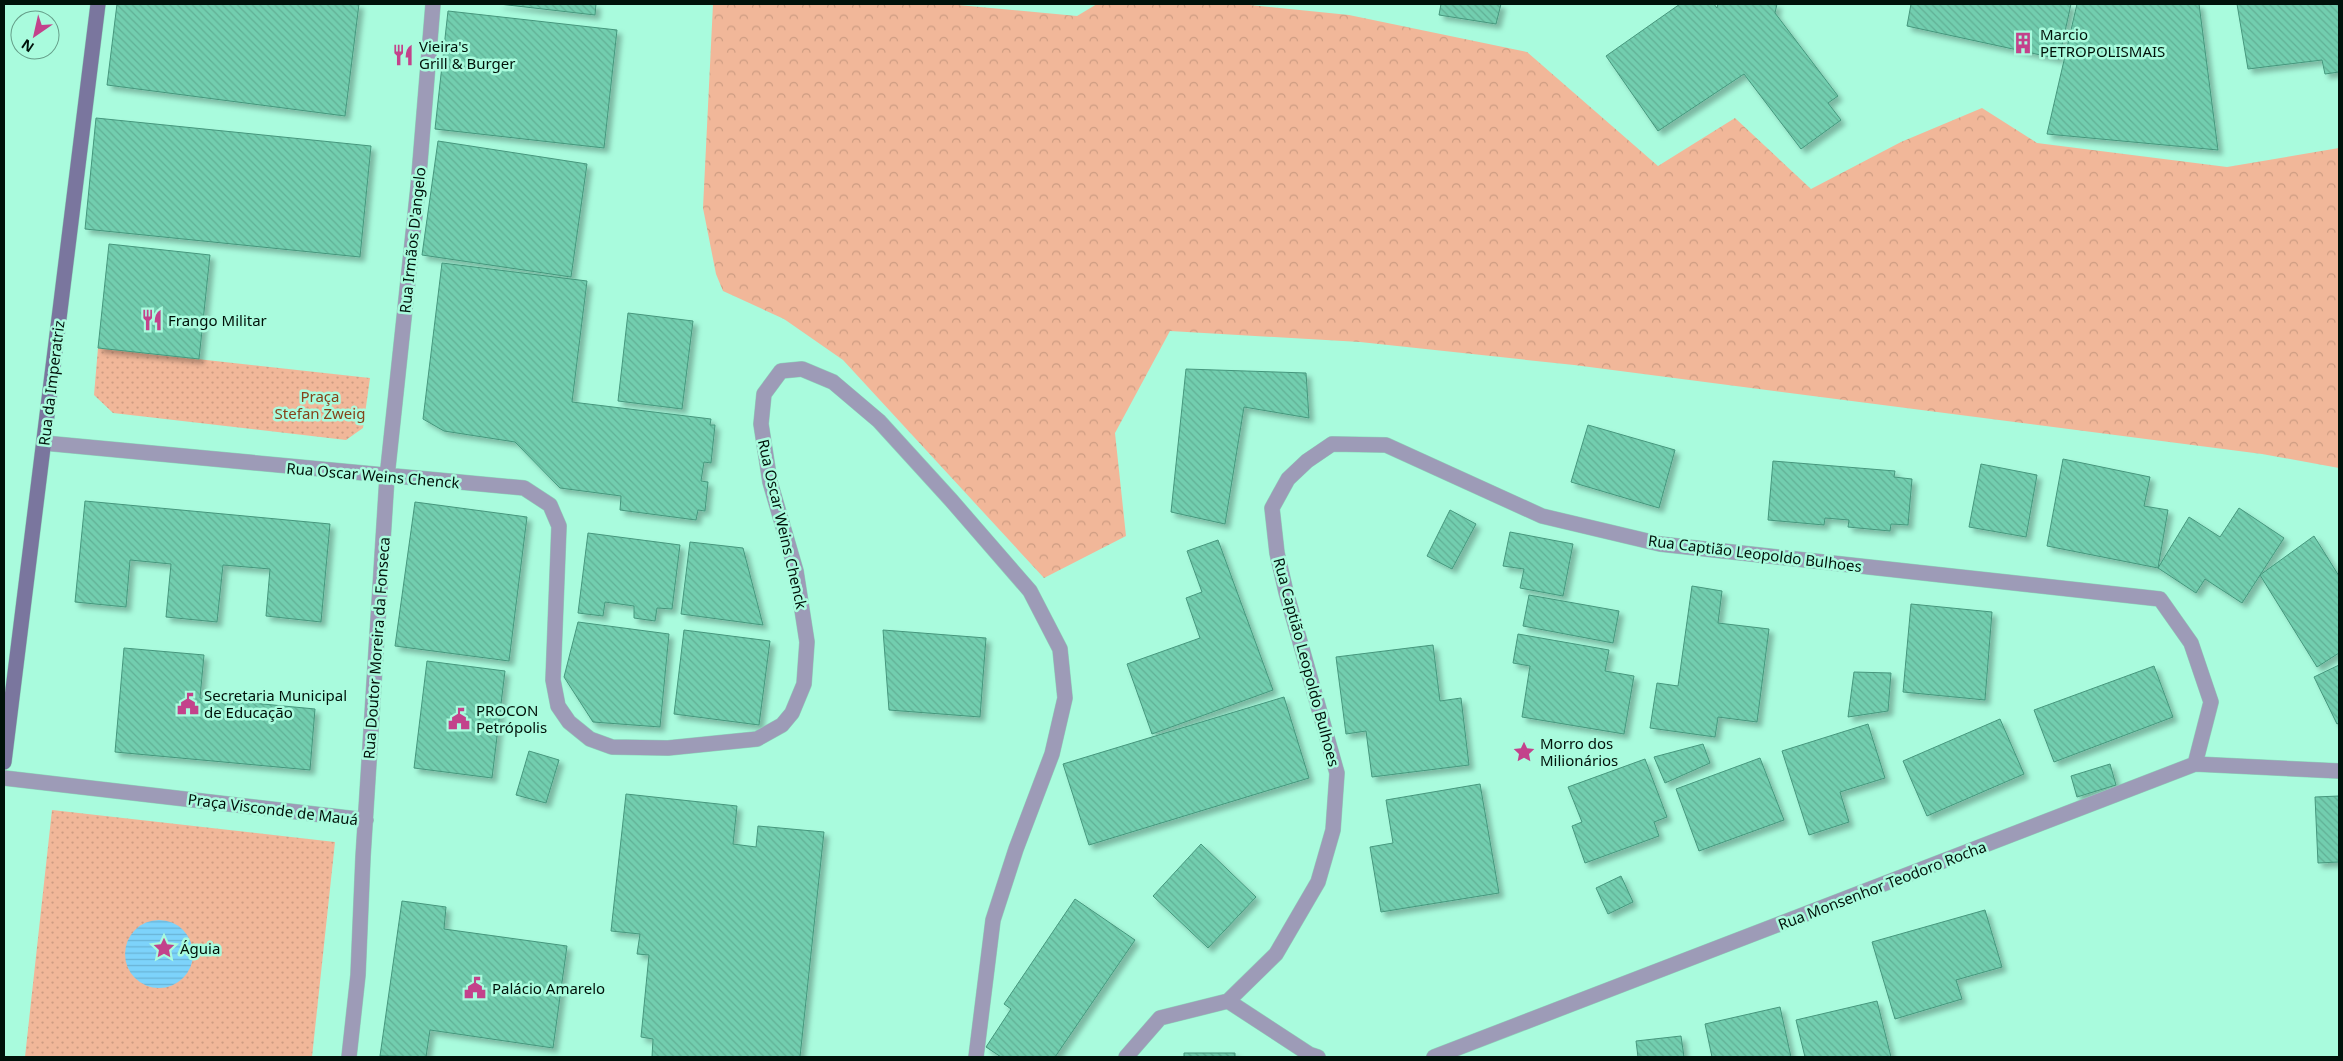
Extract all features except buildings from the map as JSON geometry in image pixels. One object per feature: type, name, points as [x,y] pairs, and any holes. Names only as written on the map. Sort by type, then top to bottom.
[{"type":"main road","name":"Rua da Imperatriz","points":[[4,762],[98,4]]},
{"type":"street","name":"Rua Irmãos D'angelo","points":[[387,477],[418,187],[433,4]]},
{"type":"street","name":"Rua Oscar Weins Chenck","points":[[44,443],[387,477],[524,488],[550,504],[559,526],[553,680],[558,706],[569,722],[590,739],[612,747],[668,748],[757,739],[782,725],[792,713],[804,684],[807,642],[796,571],[770,482],[760,424],[764,394],[780,371],[802,370],[833,382],[879,421],[1030,591],[1060,649],[1066,698],[1052,754],[1016,849],[993,920],[976,1057]]},
{"type":"street","name":"Rua Captião Leopoldo Bulhoes","points":[[1228,1001],[1276,954],[1318,882],[1333,830],[1338,773],[1286,592],[1278,554],[1272,508],[1288,479],[1307,461],[1332,444],[1386,445],[1542,516],[1660,544],[2160,599],[2191,643],[2211,702],[2194,764]]},
{"type":"street","name":"Rua Doutor Moreira da Fonseca","points":[[366,820],[387,477]]},
{"type":"street","name":"Rua Monsenhor Teodoro Rocha","points":[[1434,1057],[2194,764],[2339,771]]},
{"type":"street","name":"Praça Visconde de Mauá","points":[[4,778],[366,820],[362,926],[349,1057]]},
{"type":"street","points":[[1126,1057],[1160,1018],[1228,1001],[1309,1054],[1318,1057]]},
{"type":"green space","points":[[713,4],[947,4],[1077,16],[1097,4],[1240,4],[1349,15],[1527,52],[1658,166],[1735,118],[1811,189],[1901,142],[1982,108],[2037,143],[2227,167],[2339,148],[2339,468],[2262,454],[1574,365],[1360,342],[1170,331],[1115,433],[1126,536],[1044,578],[843,360],[784,319],[723,291],[716,274],[703,208]]},
{"type":"green space","name":"Praça Stefan Zweig","points":[[98,348],[370,378],[363,428],[346,440],[113,413],[94,395]]},
{"type":"green space","points":[[52,810],[335,842],[312,1057],[25,1057]]},
{"type":"water","points":[[159,920],[172,923],[183,930],[190,941],[193,954],[190,967],[183,978],[172,985],[159,988],[146,985],[135,978],[128,967],[125,954],[128,941],[135,930],[146,923]]},
{"type":"place","name":"Marcio PETROPOLISMAIS","points":[[2023,43]]},
{"type":"place","name":"Vieira's Grill & Burger","points":[[403,55]]},
{"type":"place","name":"Frango Militar","points":[[152,320]]},
{"type":"place","name":"Secretaria Municipal de Educação","points":[[188,704]]},
{"type":"place","name":"PROCON Petrópolis","points":[[459,719]]},
{"type":"place","name":"Morro dos Milionários","points":[[1524,752]]},
{"type":"place","name":"Águia","points":[[164,948]]},
{"type":"place","name":"Palácio Amarelo","points":[[475,988]]}]
